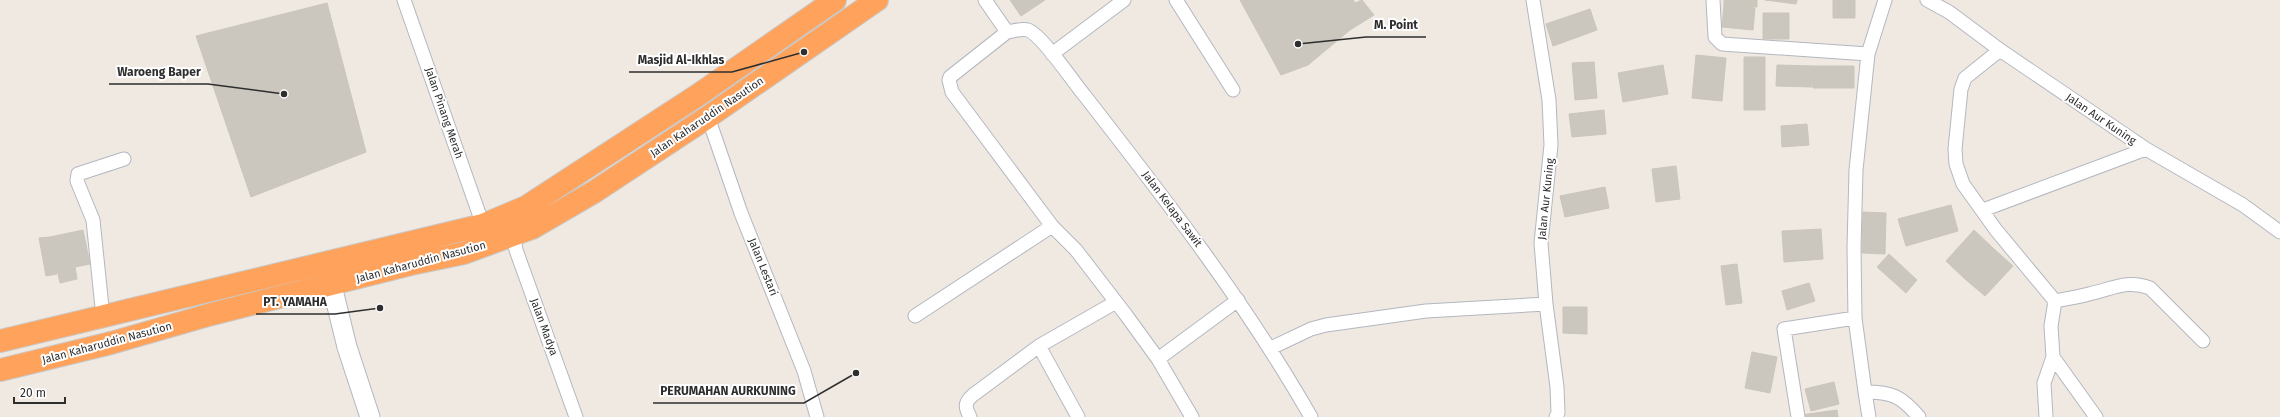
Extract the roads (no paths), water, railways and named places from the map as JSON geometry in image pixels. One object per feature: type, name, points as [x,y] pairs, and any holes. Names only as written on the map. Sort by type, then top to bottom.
[{"type":"highway","name":"Jalan Kaharuddin Nasution","points":[[0,341],[483,225],[526,207],[698,95],[836,0]]},
{"type":"highway","name":"Jalan Kaharuddin Nasution","points":[[0,370],[111,343],[212,314],[332,286],[411,264],[464,253],[514,236],[549,220],[708,117],[877,0]]},
{"type":"highway","points":[[103,317],[111,343]]},
{"type":"street","name":"Jalan Pinang Merah","points":[[404,0],[483,225]]},
{"type":"street","points":[[985,0],[1007,32],[950,77],[949,85],[952,92],[1052,226],[1076,250],[1116,302],[1158,359],[1192,417]]},
{"type":"street","points":[[1052,54],[1124,0]]},
{"type":"street","points":[[1176,0],[1233,90]]},
{"type":"street","name":"Jalan Aur Kuning","points":[[1533,0],[1549,100],[1551,145],[1541,243],[1546,304],[1558,399],[1558,413],[1556,417]]},
{"type":"street","points":[[1713,0],[1715,37],[1722,44],[1868,54]]},
{"type":"street","points":[[1869,417],[1855,318],[1854,248],[1856,170],[1868,54],[1885,0]]},
{"type":"street","name":"Jalan Aur Kuning","points":[[1927,0],[1949,12],[2000,50],[2146,149],[2243,205],[2279,232]]},
{"type":"street","name":"Jalan Kelapa Sawit","points":[[1007,32],[1022,29],[1028,30],[1052,54],[1165,198],[1238,300],[1270,348],[1311,417]]},
{"type":"street","points":[[2000,50],[1965,78],[1960,96],[1956,164],[1963,184],[1996,230],[2055,301],[2051,326],[2054,357],[2044,383],[2046,417]]},
{"type":"street","name":"Jalan Lestari","points":[[708,117],[741,213],[804,371],[817,417]]},
{"type":"street","points":[[1983,210],[2146,149]]},
{"type":"street","points":[[103,317],[93,220],[77,180],[78,174],[124,158]]},
{"type":"street","points":[[915,316],[1052,226]]},
{"type":"street","name":"Jalan Madya","points":[[514,236],[516,250],[576,417]]},
{"type":"street","points":[[2055,301],[2091,294],[2117,285],[2142,284],[2150,288],[2203,341]]},
{"type":"street","points":[[332,286],[347,347],[370,417]]},
{"type":"street","points":[[1158,359],[1238,300]]},
{"type":"street","points":[[970,417],[966,401],[1039,346],[1116,302]]},
{"type":"street","points":[[1270,348],[1310,329],[1326,325],[1426,311],[1546,304]]},
{"type":"street","points":[[1798,417],[1784,329],[1855,318]]},
{"type":"street","points":[[1039,346],[1078,417]]},
{"type":"street","points":[[2054,357],[2096,417]]},
{"type":"street","points":[[1865,392],[1885,392],[1897,397],[1919,417]]},
{"type":"place","name":"M. Point","points":[[1298,44]]},
{"type":"place","name":"Masjid Al-Ikhlas","points":[[804,52]]},
{"type":"place","name":"Waroeng Baper","points":[[284,94]]},
{"type":"place","name":"PT. YAMAHA","points":[[380,308]]},
{"type":"place","name":"PERUMAHAN AURKUNING","points":[[856,373]]}]
